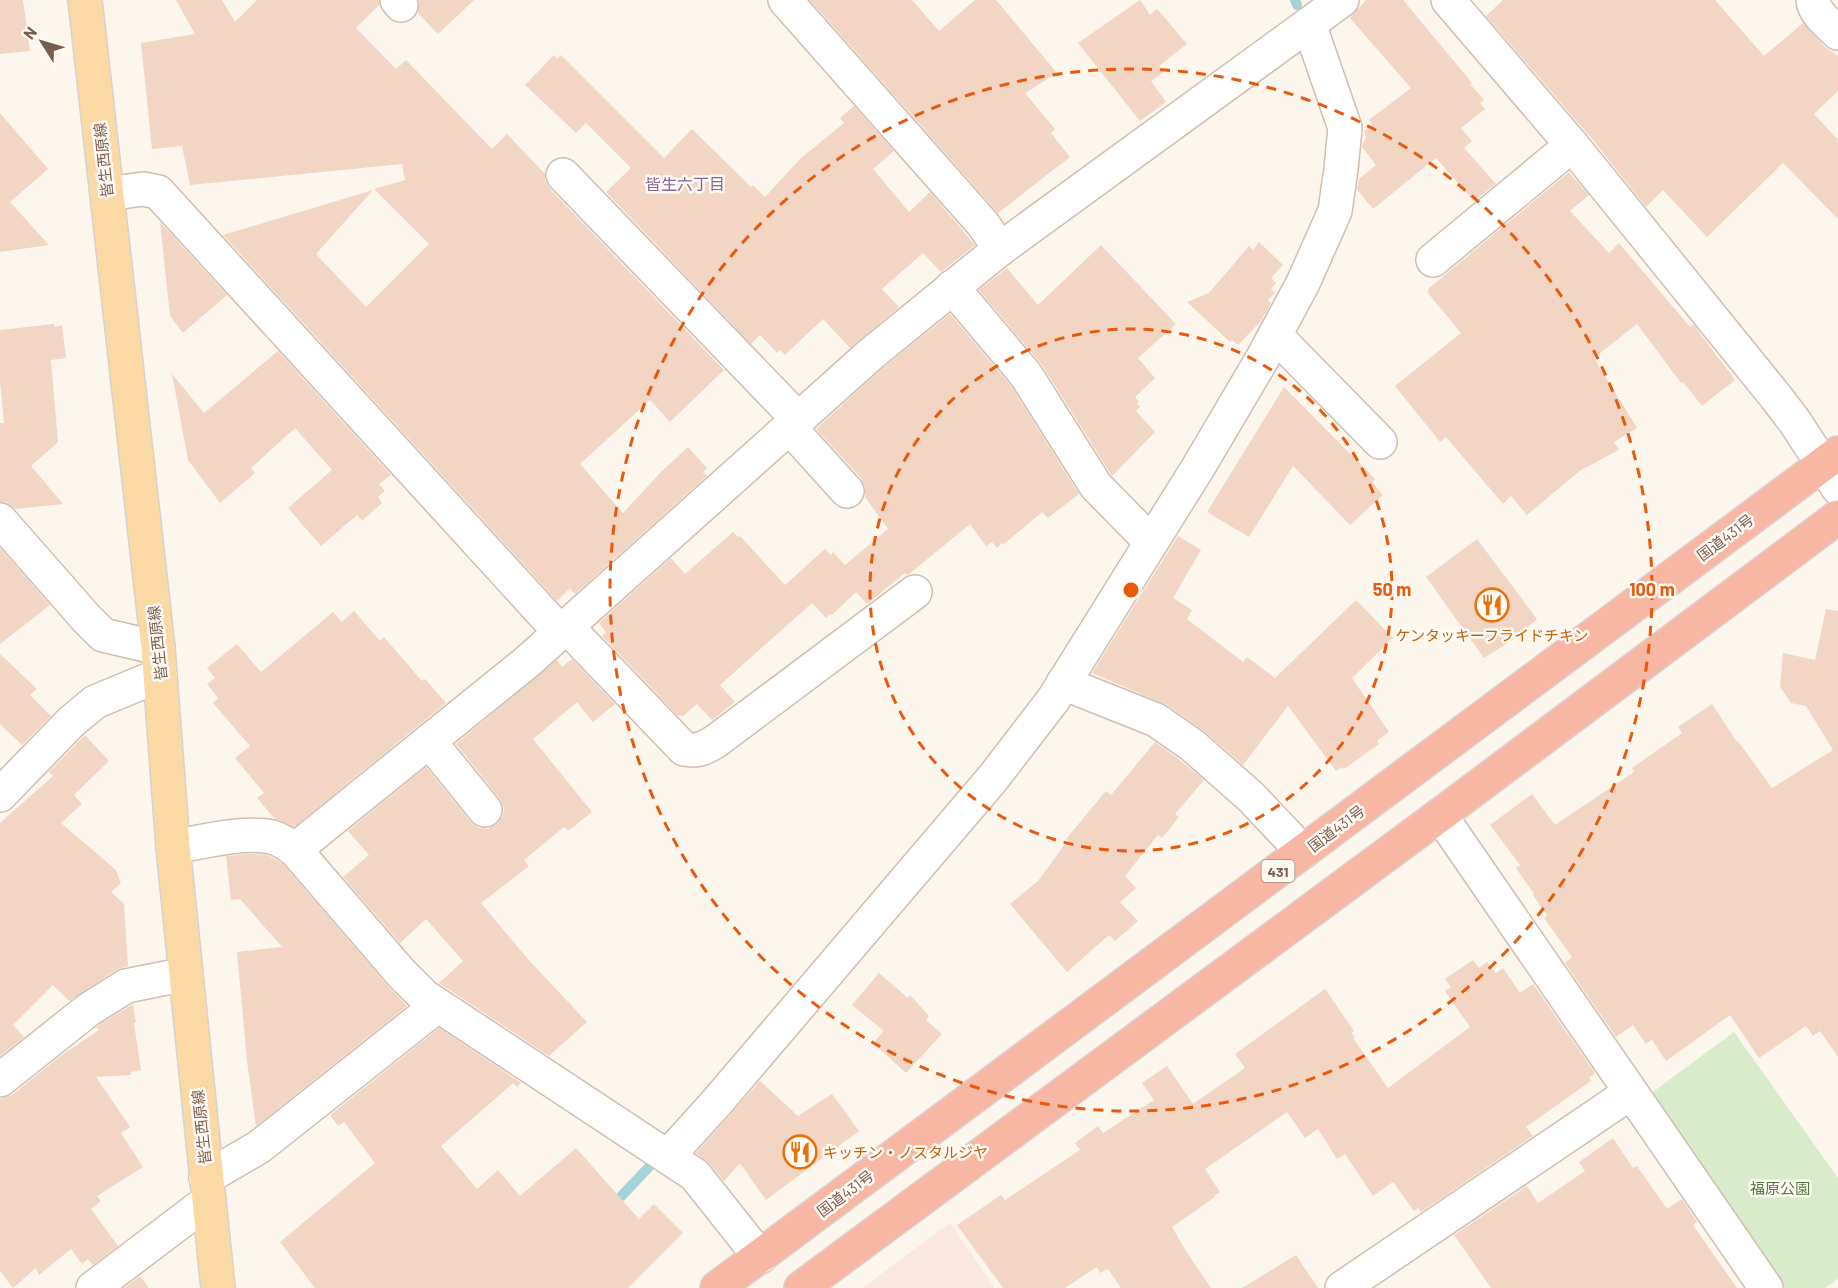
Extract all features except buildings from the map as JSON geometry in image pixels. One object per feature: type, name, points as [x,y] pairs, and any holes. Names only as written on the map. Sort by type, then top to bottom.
[{"type":"highway","name":"国道431号","points":[[717,1288],[1303,852],[1833,468]]},
{"type":"highway","points":[[801,1288],[1838,517]]},
{"type":"main road","name":"皆生西原線","points":[[85,0],[159,662],[173,847],[218,1288]]},
{"type":"street","points":[[785,0],[983,224],[1000,249]]},
{"type":"street","points":[[296,851],[527,662],[871,354],[952,287],[1000,249],[1342,0]]},
{"type":"street","points":[[1448,0],[1572,145],[1833,468]]},
{"type":"street","points":[[1813,0],[1819,13],[1838,33]]},
{"type":"street","points":[[668,1156],[717,1102],[993,777],[1053,700],[1199,466],[1275,335],[1304,283],[1335,211],[1341,170],[1345,128],[1309,24]]},
{"type":"street","points":[[1433,260],[1572,145]]},
{"type":"street","points":[[563,175],[793,423],[847,491]]},
{"type":"street","points":[[107,194],[143,189],[158,192],[564,630],[684,749],[693,751],[704,749],[716,741],[915,591]]},
{"type":"street","points":[[952,287],[1026,375],[1096,486],[1150,542]]},
{"type":"street","points":[[1275,335],[1380,442]]},
{"type":"street","points":[[0,520],[86,618],[104,635],[159,662]]},
{"type":"street","points":[[0,795],[95,702],[159,662]]},
{"type":"street","points":[[1063,683],[1156,720],[1192,745],[1251,797],[1303,852]]},
{"type":"street","points":[[429,741],[485,810]]},
{"type":"street","points":[[1440,815],[1766,1288]]},
{"type":"street","points":[[173,847],[254,835],[271,837],[284,842],[296,851],[401,974],[437,1006],[695,1175],[759,1257]]},
{"type":"street","points":[[0,1080],[88,1010],[126,986],[186,974]]},
{"type":"street","points":[[93,1288],[259,1147],[437,1006]]},
{"type":"street","points":[[1342,1288],[1630,1093]]},
{"type":"shaded area","points":[[950,1223],[995,1288],[862,1288]]},
{"type":"green space","name":"福原公園","points":[[1734,1032],[1838,1178],[1838,1279],[1825,1288],[1785,1288],[1650,1094]]},
{"type":"waterway","points":[[1295,0],[1297,5]]},
{"type":"waterway","points":[[610,1208],[649,1167]]},
{"type":"place","name":"ケンタッキーフライドチキン","points":[[1492,605]]},
{"type":"place","name":"キッチン・ノスタルジヤ","points":[[800,1152]]},
{"type":"district","name":"皆生六丁目","points":[[685,183]]}]
